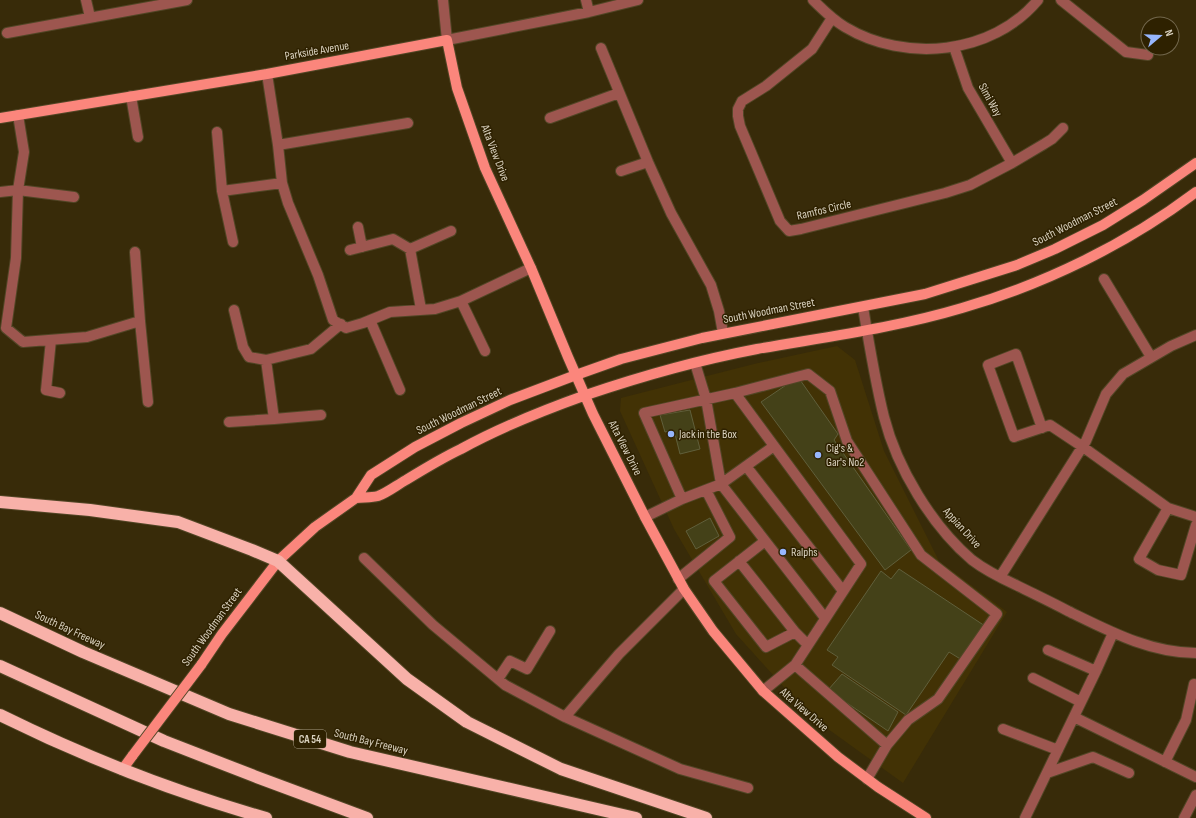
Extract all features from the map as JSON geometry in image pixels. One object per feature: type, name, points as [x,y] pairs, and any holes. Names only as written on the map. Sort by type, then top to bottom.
[{"type":"highway","points":[[0,502],[90,510],[178,522],[278,561],[407,679],[467,722],[562,769],[706,818]]},
{"type":"highway","name":"South Bay Freeway","points":[[0,612],[83,652],[229,714],[350,752],[636,818]]},
{"type":"highway","points":[[0,666],[164,741],[367,818]]},
{"type":"highway","points":[[0,715],[122,770],[209,802],[266,818]]},
{"type":"main road","name":"Parkside Avenue","points":[[0,118],[267,74],[447,40]]},
{"type":"main road","name":"Alta View Drive","points":[[447,40],[458,88],[485,168],[531,268],[585,396],[645,517],[684,589],[713,631],[763,691],[832,752],[867,779],[926,818]]},
{"type":"main road","name":"South Woodman Street","points":[[122,770],[201,665],[222,634],[278,561],[315,527],[356,498],[371,475],[415,447],[510,400],[621,360],[722,333],[925,294],[962,284],[1017,265],[1055,249],[1103,225],[1143,200],[1196,163]]},
{"type":"main road","points":[[356,498],[379,496],[463,448],[543,411],[585,396],[695,363],[754,350],[924,318],[962,308],[1032,283],[1068,268],[1104,250],[1145,226],[1196,192]]},
{"type":"street","points":[[86,0],[90,17]]},
{"type":"street","points":[[7,33],[173,1],[188,0]]},
{"type":"street","name":"Alta View Drive","points":[[443,0],[447,40]]},
{"type":"street","points":[[586,0],[589,12]]},
{"type":"street","name":"Parkside Avenue","points":[[447,40],[589,12],[638,0]]},
{"type":"street","points":[[813,0],[832,18],[859,35],[885,44],[925,50],[954,47],[969,43],[998,31],[1024,14],[1038,0]]},
{"type":"street","points":[[1061,0],[1126,52],[1140,54]]},
{"type":"street","name":"Ramfos Circle","points":[[832,18],[812,49],[766,86],[742,101],[738,109],[740,126],[780,221],[789,231],[945,193],[970,185],[1012,163],[1052,139],[1063,128]]},
{"type":"street","name":"Simi Way","points":[[954,47],[968,88],[1012,163]]},
{"type":"street","points":[[601,48],[648,162],[671,213],[711,285],[719,311],[722,333]]},
{"type":"street","points":[[267,74],[278,145],[282,183],[288,203],[318,276],[333,320],[346,328],[390,312],[435,309],[461,301],[531,268]]},
{"type":"street","points":[[550,118],[619,93]]},
{"type":"street","points":[[131,96],[138,137]]},
{"type":"street","points":[[18,115],[24,152],[18,190],[16,258],[3,328],[23,342],[87,337],[140,321]]},
{"type":"street","points":[[278,145],[408,124]]},
{"type":"street","points":[[217,132],[222,190],[232,242]]},
{"type":"street","points":[[621,171],[648,162]]},
{"type":"street","points":[[222,190],[282,183]]},
{"type":"street","points":[[0,192],[18,190],[74,197]]},
{"type":"street","points":[[358,227],[362,247]]},
{"type":"street","points":[[410,249],[451,231]]},
{"type":"street","points":[[350,250],[393,240],[410,249]]},
{"type":"street","points":[[410,249],[421,309]]},
{"type":"street","points":[[136,252],[140,321],[148,402]]},
{"type":"street","points":[[1104,279],[1152,357]]},
{"type":"street","points":[[461,301],[485,350]]},
{"type":"street","name":"Appian Drive","points":[[863,307],[884,418],[895,449],[906,474],[927,508],[950,537],[973,560],[1000,577],[1113,633],[1152,647],[1169,651],[1196,653]]},
{"type":"street","points":[[234,310],[243,347],[246,352],[249,356],[266,360],[311,349],[341,324]]},
{"type":"street","points":[[370,320],[400,390]]},
{"type":"street","points":[[1000,577],[1083,447],[1106,394],[1123,374],[1171,346],[1196,335]]},
{"type":"street","points":[[51,340],[46,390],[60,393]]},
{"type":"street","points":[[1042,428],[1016,354],[988,365],[1014,437],[1042,428],[1050,425],[1168,508],[1196,517]]},
{"type":"street","points":[[266,360],[274,419]]},
{"type":"street","points":[[695,363],[706,399],[721,484],[825,618]]},
{"type":"street","points":[[682,499],[644,413],[735,393],[808,374],[830,391],[847,442],[921,555],[997,614],[938,699],[908,720],[887,745],[867,779]]},
{"type":"street","points":[[735,393],[861,564],[795,666],[763,691]]},
{"type":"street","points":[[229,422],[322,415]]},
{"type":"street","points":[[645,517],[682,499],[721,484],[774,446]]},
{"type":"street","points":[[746,466],[843,591]]},
{"type":"street","points":[[678,579],[730,537],[706,490]]},
{"type":"street","points":[[1168,508],[1139,559],[1158,570],[1181,575],[1196,524]]},
{"type":"street","points":[[765,541],[714,581],[766,647],[795,632]]},
{"type":"street","points":[[364,558],[432,625],[505,685],[565,717],[680,769],[748,788]]},
{"type":"street","points":[[739,561],[795,632],[808,646]]},
{"type":"street","points":[[565,717],[620,654],[684,589]]},
{"type":"street","points":[[498,679],[510,661],[527,669],[550,631]]},
{"type":"street","points":[[1025,818],[1113,633]]},
{"type":"street","points":[[1048,650],[1096,670]]},
{"type":"street","points":[[795,666],[887,745]]},
{"type":"street","points":[[1033,678],[1081,702]]},
{"type":"street","points":[[1165,762],[1186,720],[1194,684]]},
{"type":"street","points":[[1074,717],[1196,777]]},
{"type":"street","points":[[1003,729],[1058,750]]},
{"type":"street","points":[[1046,775],[1093,757],[1129,773]]},
{"type":"street","points":[[1184,818],[1196,795]]},
{"type":"shaded area","points":[[837,346],[855,360],[884,451],[939,561],[1007,612],[903,783],[810,716],[736,634],[674,529],[620,411],[621,398],[754,364]]},
{"type":"building","points":[[798,377],[838,434],[834,440],[911,550],[885,570],[761,402]]},
{"type":"building","points":[[690,410],[700,449],[680,454],[675,434],[673,435],[671,431],[665,432],[660,415]]},
{"type":"building","points":[[710,518],[719,536],[696,549],[686,531]]},
{"type":"building","points":[[899,569],[985,626],[962,660],[949,652],[906,715],[832,665],[838,657],[827,650],[881,571],[891,579]]},
{"type":"building","points":[[842,674],[898,712],[888,731],[828,690]]},
{"type":"place","name":"Jack in the Box","points":[[671,434]]},
{"type":"place","name":"Cig's & Gar's No2","points":[[818,455]]},
{"type":"place","name":"Ralphs","points":[[783,552]]}]
